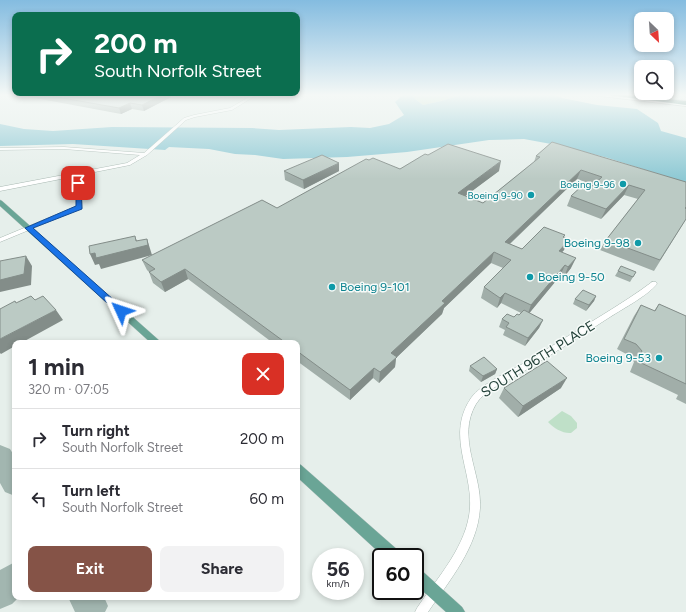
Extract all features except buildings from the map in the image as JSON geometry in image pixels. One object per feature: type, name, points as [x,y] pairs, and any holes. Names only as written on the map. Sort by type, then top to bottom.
[{"type":"main road","points":[[0,202],[154,340]]},
{"type":"main road","points":[[300,472],[385,548]]},
{"type":"main road","points":[[424,583],[457,612]]},
{"type":"street","points":[[0,189],[122,166],[146,154],[181,123]]},
{"type":"street","points":[[0,150],[64,148],[146,154]]},
{"type":"street","points":[[0,240],[80,207],[78,175]]},
{"type":"street","name":"SOUTH 96TH PLACE","points":[[421,612],[454,564],[473,524],[475,511],[473,481],[463,438],[467,412],[474,400],[489,388],[551,351],[654,284]]},
{"type":"green space","points":[[562,411],[571,416],[577,423],[577,428],[571,433],[565,433],[548,422]]},
{"type":"water","points":[[391,123],[657,123],[661,131],[686,138],[686,183],[608,158],[562,146],[524,139],[489,140],[407,152],[347,157],[283,159],[235,154],[209,149],[169,147],[165,150],[73,144],[0,146],[0,124],[24,129],[53,131],[112,127],[252,128],[279,130],[351,127],[370,128]]},
{"type":"taxiway","points":[[0,458],[12,477]]},
{"type":"taxiway","points":[[0,592],[12,581]]},
{"type":"taxiway","points":[[87,600],[91,606]]},
{"type":"place","name":"Boeing 9-96","points":[[623,184]]},
{"type":"place","name":"Boeing 9-90","points":[[531,195]]},
{"type":"place","name":"Boeing 9-98","points":[[638,243]]},
{"type":"place","name":"Boeing 9-50","points":[[530,277]]},
{"type":"place","name":"Boeing 9-101","points":[[332,287]]},
{"type":"place","name":"Boeing 9-53","points":[[659,358]]},
{"type":"route","points":[[78,183],[80,207],[28,228],[121,311]]}]
